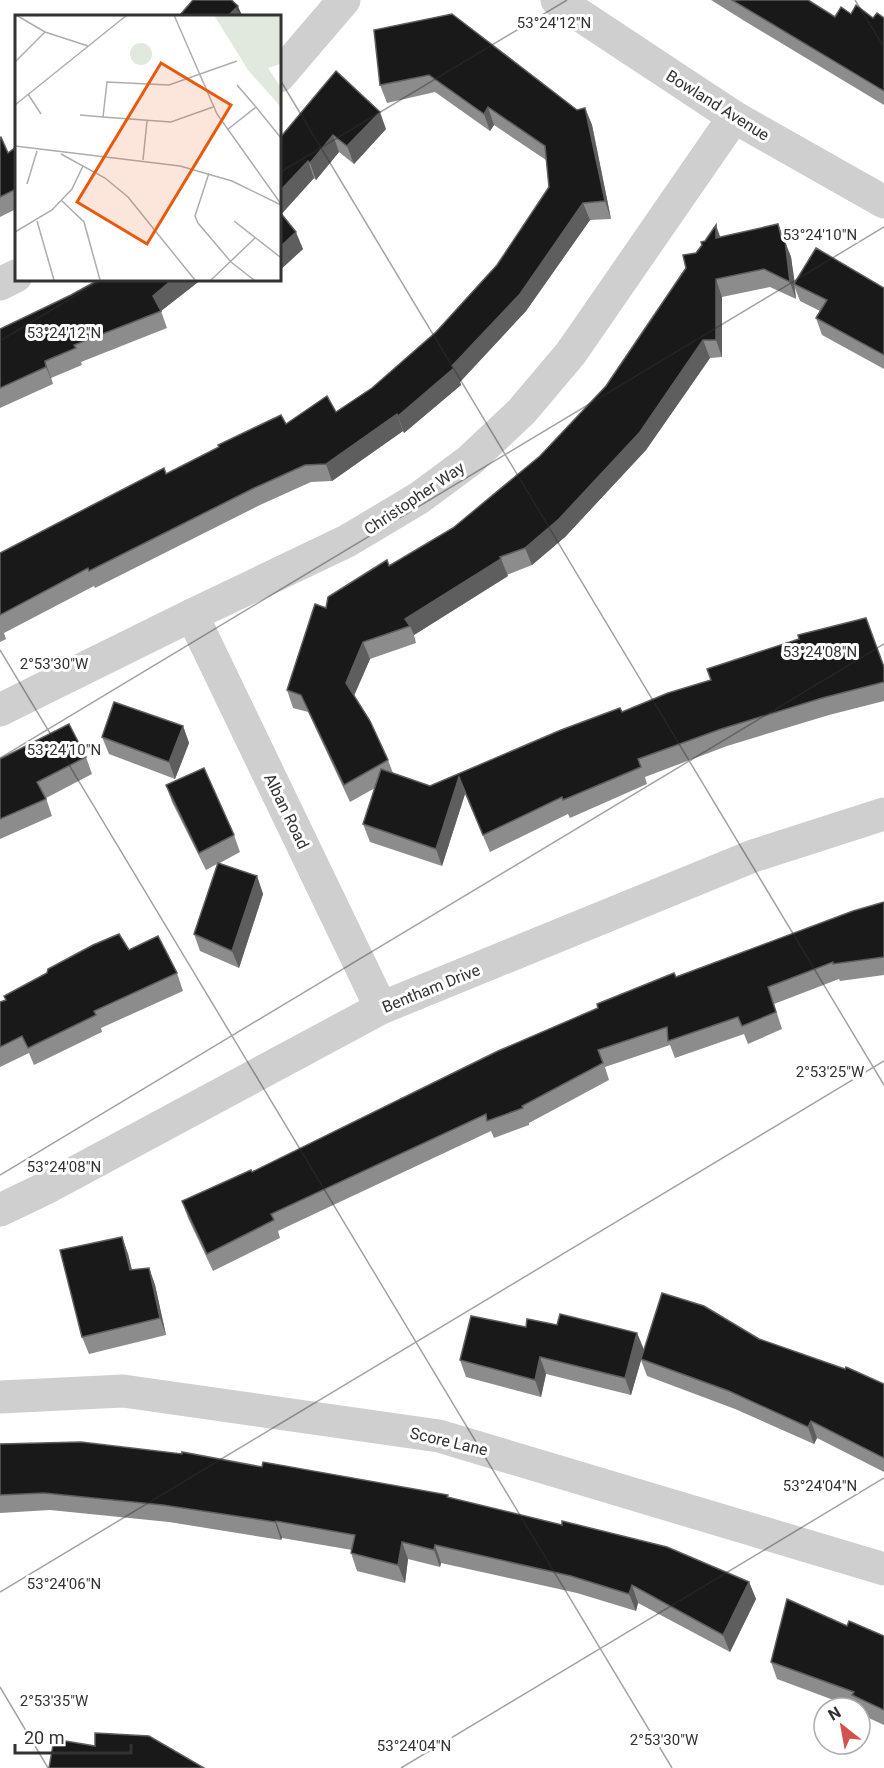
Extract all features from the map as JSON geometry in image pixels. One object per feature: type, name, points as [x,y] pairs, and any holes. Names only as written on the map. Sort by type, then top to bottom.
[{"type":"street","points":[[280,75],[344,0]]},
{"type":"street","name":"Bowland Avenue","points":[[557,0],[734,117],[884,202]]},
{"type":"street","name":"Christopher Way","points":[[0,710],[192,615],[347,542],[419,498],[469,461],[522,411],[571,353],[734,117]]},
{"type":"street","points":[[0,284],[15,276]]},
{"type":"street","name":"Alban Road","points":[[192,615],[381,1008]]},
{"type":"street","name":"Bentham Drive","points":[[0,1210],[48,1187],[381,1008],[753,856],[884,814]]},
{"type":"street","name":"Score Lane","points":[[0,1397],[123,1391],[439,1436],[884,1569]]},
{"type":"building","points":[[193,0],[231,0],[238,6],[229,15],[180,15]]},
{"type":"building","points":[[732,0],[808,0],[835,17],[841,7],[851,14],[856,5],[873,18],[877,13],[884,18],[884,91]]},
{"type":"building","points":[[452,14],[577,110],[585,108],[605,201],[583,203],[520,294],[452,366],[454,368],[398,416],[397,414],[326,464],[305,465],[254,488],[89,571],[88,568],[0,615],[0,553],[164,468],[166,474],[219,447],[218,445],[281,415],[286,424],[327,396],[336,412],[372,388],[436,332],[497,265],[549,187],[545,146],[488,107],[484,114],[429,75],[380,85],[374,30]]},
{"type":"building","points":[[336,71],[380,112],[347,146],[333,135],[310,163],[308,161],[280,191],[280,138]]},
{"type":"building","points":[[0,138],[8,153],[15,148],[15,190],[0,197]]},
{"type":"building","points":[[280,212],[296,232],[280,247]]},
{"type":"building","points":[[778,224],[782,240],[785,240],[790,282],[764,269],[716,279],[716,340],[703,340],[640,432],[559,519],[525,548],[500,557],[501,559],[405,619],[410,626],[363,642],[346,683],[370,721],[388,760],[344,785],[301,695],[287,690],[315,604],[326,608],[328,597],[387,560],[389,566],[453,528],[540,456],[606,386],[686,268],[683,255],[696,253],[702,245],[701,242],[705,241],[716,225],[716,238]]},
{"type":"building","points":[[816,248],[884,288],[884,355],[816,318],[827,300],[794,284]]},
{"type":"building","points":[[98,280],[172,280],[153,296],[161,311],[74,345],[76,348],[45,361],[46,367],[0,388],[0,329]]},
{"type":"building","points":[[866,618],[884,667],[884,682],[822,698],[721,729],[638,759],[641,767],[563,800],[562,797],[483,835],[459,777],[436,849],[363,824],[381,769],[430,786],[561,730],[620,708],[622,712],[668,693],[711,680],[707,669],[799,639],[798,635]]},
{"type":"building","points":[[114,702],[183,726],[169,762],[102,737]]},
{"type":"building","points":[[69,724],[86,757],[37,782],[46,799],[0,819],[0,759]]},
{"type":"building","points":[[204,768],[234,835],[199,853],[166,785]]},
{"type":"building","points":[[218,863],[257,876],[232,951],[194,934]]},
{"type":"building","points":[[884,902],[884,957],[833,964],[833,962],[768,987],[776,1012],[742,1026],[738,1017],[668,1041],[667,1027],[598,1050],[603,1063],[522,1106],[523,1108],[487,1121],[486,1114],[271,1214],[274,1220],[207,1254],[182,1201],[251,1170],[252,1172],[498,1051],[598,1008],[597,1004],[674,973],[676,977],[853,911]]},
{"type":"building","points":[[119,934],[129,950],[158,936],[177,973],[94,1011],[96,1015],[28,1048],[22,1036],[0,1047],[0,1002],[6,1000],[4,996],[47,973],[48,969]]},
{"type":"building","points":[[122,1237],[130,1270],[149,1268],[160,1318],[82,1337],[60,1250]]},
{"type":"building","points":[[662,1293],[704,1306],[759,1339],[845,1369],[846,1367],[884,1384],[884,1458],[811,1421],[808,1427],[729,1391],[641,1359]]},
{"type":"building","points":[[560,1314],[637,1333],[625,1378],[540,1357],[535,1380],[460,1360],[471,1316],[526,1327],[527,1319],[557,1325]]},
{"type":"building","points":[[81,1442],[182,1454],[182,1452],[262,1467],[263,1462],[448,1495],[447,1497],[562,1525],[562,1521],[667,1547],[749,1582],[723,1635],[632,1585],[629,1594],[571,1576],[435,1545],[434,1550],[402,1542],[398,1565],[351,1553],[355,1535],[276,1521],[163,1505],[44,1493],[0,1495],[0,1444]]},
{"type":"building","points":[[787,1599],[847,1626],[849,1621],[884,1636],[884,1710],[872,1704],[872,1696],[854,1696],[852,1695],[854,1692],[771,1662]]},
{"type":"building","points":[[95,1733],[149,1736],[204,1768],[49,1768],[54,1739],[95,1746]]}]
